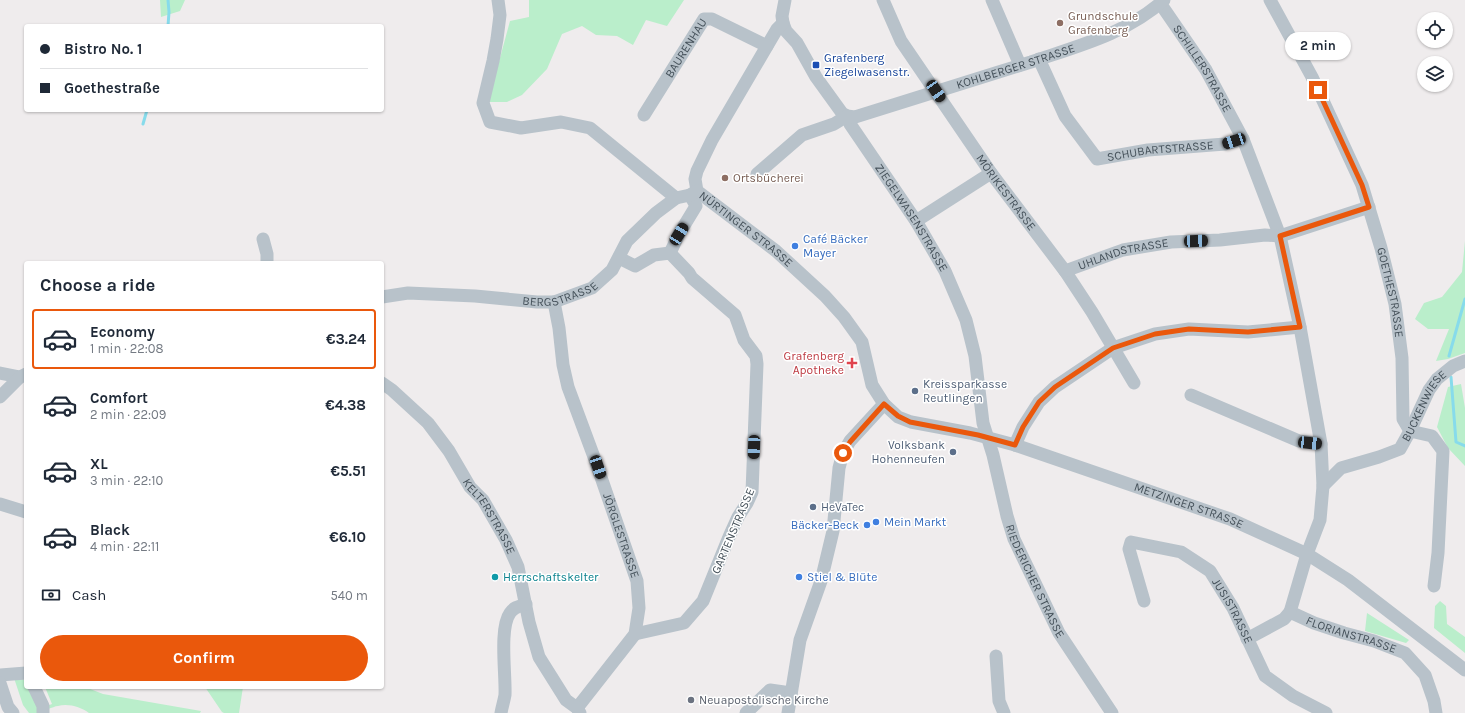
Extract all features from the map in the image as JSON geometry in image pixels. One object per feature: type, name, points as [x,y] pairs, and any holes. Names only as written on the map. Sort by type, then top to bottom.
[{"type":"street","points":[[498,0],[500,15],[493,61],[483,103],[490,122],[520,128],[561,122],[590,128],[676,198]]},
{"type":"street","points":[[783,23],[782,16],[785,0]]},
{"type":"street","name":"MÖRIKESTRASSE","points":[[883,0],[902,41],[991,173],[1065,271],[1134,383]]},
{"type":"street","points":[[992,0],[1020,66]]},
{"type":"street","name":"GOETHESTRASSE","points":[[1270,0],[1312,77],[1362,185],[1395,304],[1402,358],[1403,419],[1410,431]]},
{"type":"street","name":"KOHLBERGER STRASSE","points":[[757,174],[802,135],[834,124],[847,116],[855,118],[936,91],[1020,66],[1116,33],[1139,19],[1162,2]]},
{"type":"street","name":"SCHILLERSTRASSE","points":[[1162,2],[1206,70],[1243,139],[1280,236],[1300,327],[1320,444],[1323,486],[1320,520],[1307,554]]},
{"type":"street","name":"BAURENHAU","points":[[644,115],[704,19],[712,19],[767,46]]},
{"type":"street","name":"NÜRTINGER STRASSE","points":[[783,23],[777,29],[708,146],[697,171],[693,193],[776,250],[825,296],[857,333],[862,342],[872,385],[884,404]]},
{"type":"street","name":"ZIEGELWASENSTRASSE","points":[[783,23],[786,31],[797,43],[816,76],[842,113],[847,116],[850,124],[916,221],[945,271],[966,320],[975,356],[983,423],[986,436]]},
{"type":"street","name":"SCHUBARTSTRASSE","points":[[1039,59],[1065,116],[1097,159],[1148,150],[1225,144],[1243,139]]},
{"type":"street","points":[[916,221],[991,173]]},
{"type":"street","points":[[619,258],[634,266],[654,255],[670,253],[679,234],[696,206],[693,193]]},
{"type":"street","name":"BERGSTRASSE","points":[[384,297],[408,293],[554,302],[592,288],[612,270],[627,241],[656,213],[676,198],[693,193]]},
{"type":"street","name":"UHLANDSTRASSE","points":[[1065,271],[1123,250],[1171,242],[1220,240],[1265,235],[1280,236],[1369,207]]},
{"type":"street","points":[[263,239],[267,254],[267,261]]},
{"type":"street","name":"GARTENSTRASSE","points":[[635,634],[684,623],[703,601],[738,517],[752,492],[754,477],[756,356],[744,340],[735,315],[692,278],[670,253]]},
{"type":"street","name":"JÖRGLESTRASSE","points":[[554,302],[563,365],[568,387],[637,581],[639,608],[635,634],[578,711]]},
{"type":"street","points":[[1015,445],[1023,427],[1039,402],[1055,387],[1113,348],[1155,334],[1189,329],[1248,332],[1300,327]]},
{"type":"street","name":"BUCKENWIESE","points":[[1323,486],[1341,468],[1400,449],[1429,390],[1438,379],[1453,366],[1465,361]]},
{"type":"street","points":[[0,373],[23,376]]},
{"type":"street","points":[[0,397],[23,376]]},
{"type":"street","name":"KELTERSTRASSE","points":[[384,385],[392,390],[428,423],[449,451],[470,488],[483,500],[506,540],[515,560],[520,575],[530,628],[539,657],[566,700],[578,711]]},
{"type":"street","points":[[1191,395],[1299,441],[1320,444]]},
{"type":"street","points":[[788,713],[800,640],[821,581],[832,531],[839,468],[843,453],[850,442],[884,404]]},
{"type":"street","name":"METZINGER STRASSE","points":[[884,404],[898,416],[910,422],[986,436],[1015,445],[1230,519],[1307,554],[1348,580],[1465,670]]},
{"type":"street","points":[[1410,431],[1432,436],[1443,451],[1438,553],[1434,586]]},
{"type":"street","name":"RIEDERICHER STRASSE","points":[[986,436],[993,455],[1014,539],[1058,633],[1112,713]]},
{"type":"street","points":[[0,504],[24,511]]},
{"type":"street","name":"JUSISTRASSE","points":[[1144,601],[1129,549],[1131,542],[1182,552],[1210,571],[1233,608],[1265,676],[1293,696],[1326,713]]},
{"type":"street","points":[[1247,639],[1284,620],[1290,612],[1307,554]]},
{"type":"street","points":[[501,713],[505,696],[504,633],[506,622],[510,613],[516,607],[526,604]]},
{"type":"street","name":"FLORIANSTRASSE","points":[[1290,612],[1314,623],[1374,641],[1405,653],[1425,675],[1434,701],[1436,713]]},
{"type":"street","points":[[996,656],[999,701],[1004,713]]},
{"type":"street","points":[[0,675],[24,673]]},
{"type":"street","points":[[0,682],[8,707],[13,713]]},
{"type":"street","points":[[35,689],[43,706],[43,713]]},
{"type":"street","points":[[746,713],[770,690],[791,692]]},
{"type":"green space","points":[[160,0],[185,0],[180,11],[161,17]]},
{"type":"green space","points":[[529,0],[684,0],[667,26],[646,20],[633,45],[617,36],[596,35],[582,26],[562,34],[547,69],[522,95],[507,102],[488,102],[510,21],[529,17]]},
{"type":"green space","points":[[1465,241],[1465,353],[1448,359],[1436,361],[1449,329],[1428,329],[1415,319],[1424,303],[1442,297],[1462,272]]},
{"type":"green space","points":[[1461,384],[1465,408],[1465,466],[1448,448],[1437,427],[1448,387]]},
{"type":"green space","points":[[1440,601],[1446,606],[1447,624],[1465,637],[1465,653],[1434,628],[1435,606]]},
{"type":"green space","points":[[1367,613],[1409,640],[1406,643],[1365,631]]},
{"type":"green space","points":[[14,678],[24,680],[24,689],[31,689],[39,708],[38,713],[29,713],[23,705]]},
{"type":"green space","points":[[46,689],[90,689],[103,694],[201,711],[200,713],[89,713],[78,707],[70,705],[56,706],[48,709],[47,706],[52,704]]},
{"type":"green space","points":[[206,689],[243,689],[239,713],[222,712]]},
{"type":"waterway","points":[[168,0],[168,24]]},
{"type":"waterway","points":[[143,124],[146,112]]},
{"type":"waterway","points":[[1449,356],[1465,299]]},
{"type":"waterway","points":[[1451,377],[1456,442],[1465,446]]},
{"type":"place","name":"Grundschule Grafenberg","points":[[1060,23]]},
{"type":"place","name":"Grafenberg Ziegelwasenstr.","points":[[816,65]]},
{"type":"place","name":"Ortsbücherei","points":[[725,178]]},
{"type":"place","name":"Café Bäcker Mayer","points":[[795,246]]},
{"type":"place","name":"Grafenberg Apotheke","points":[[852,363]]},
{"type":"place","name":"Kreissparkasse Reutlingen","points":[[915,391]]},
{"type":"place","name":"Volksbank Hohenneufen","points":[[953,452]]},
{"type":"place","name":"HeVaTec","points":[[813,507]]},
{"type":"place","name":"Mein Markt","points":[[876,522]]},
{"type":"place","name":"Bäcker-Beck","points":[[867,525]]},
{"type":"place","name":"Herrschaftskelter","points":[[495,577]]},
{"type":"place","name":"Stiel & Blüte","points":[[799,577]]},
{"type":"place","name":"Neuapostolische Kirche","points":[[691,700]]},
{"type":"route","points":[[843,453],[865,424],[884,404],[898,416],[910,422],[986,436],[1015,445],[1023,427],[1039,402],[1055,387],[1113,348],[1123,346],[1155,334],[1189,329],[1248,332],[1300,327],[1280,236],[1369,207],[1362,185],[1318,90]]}]
